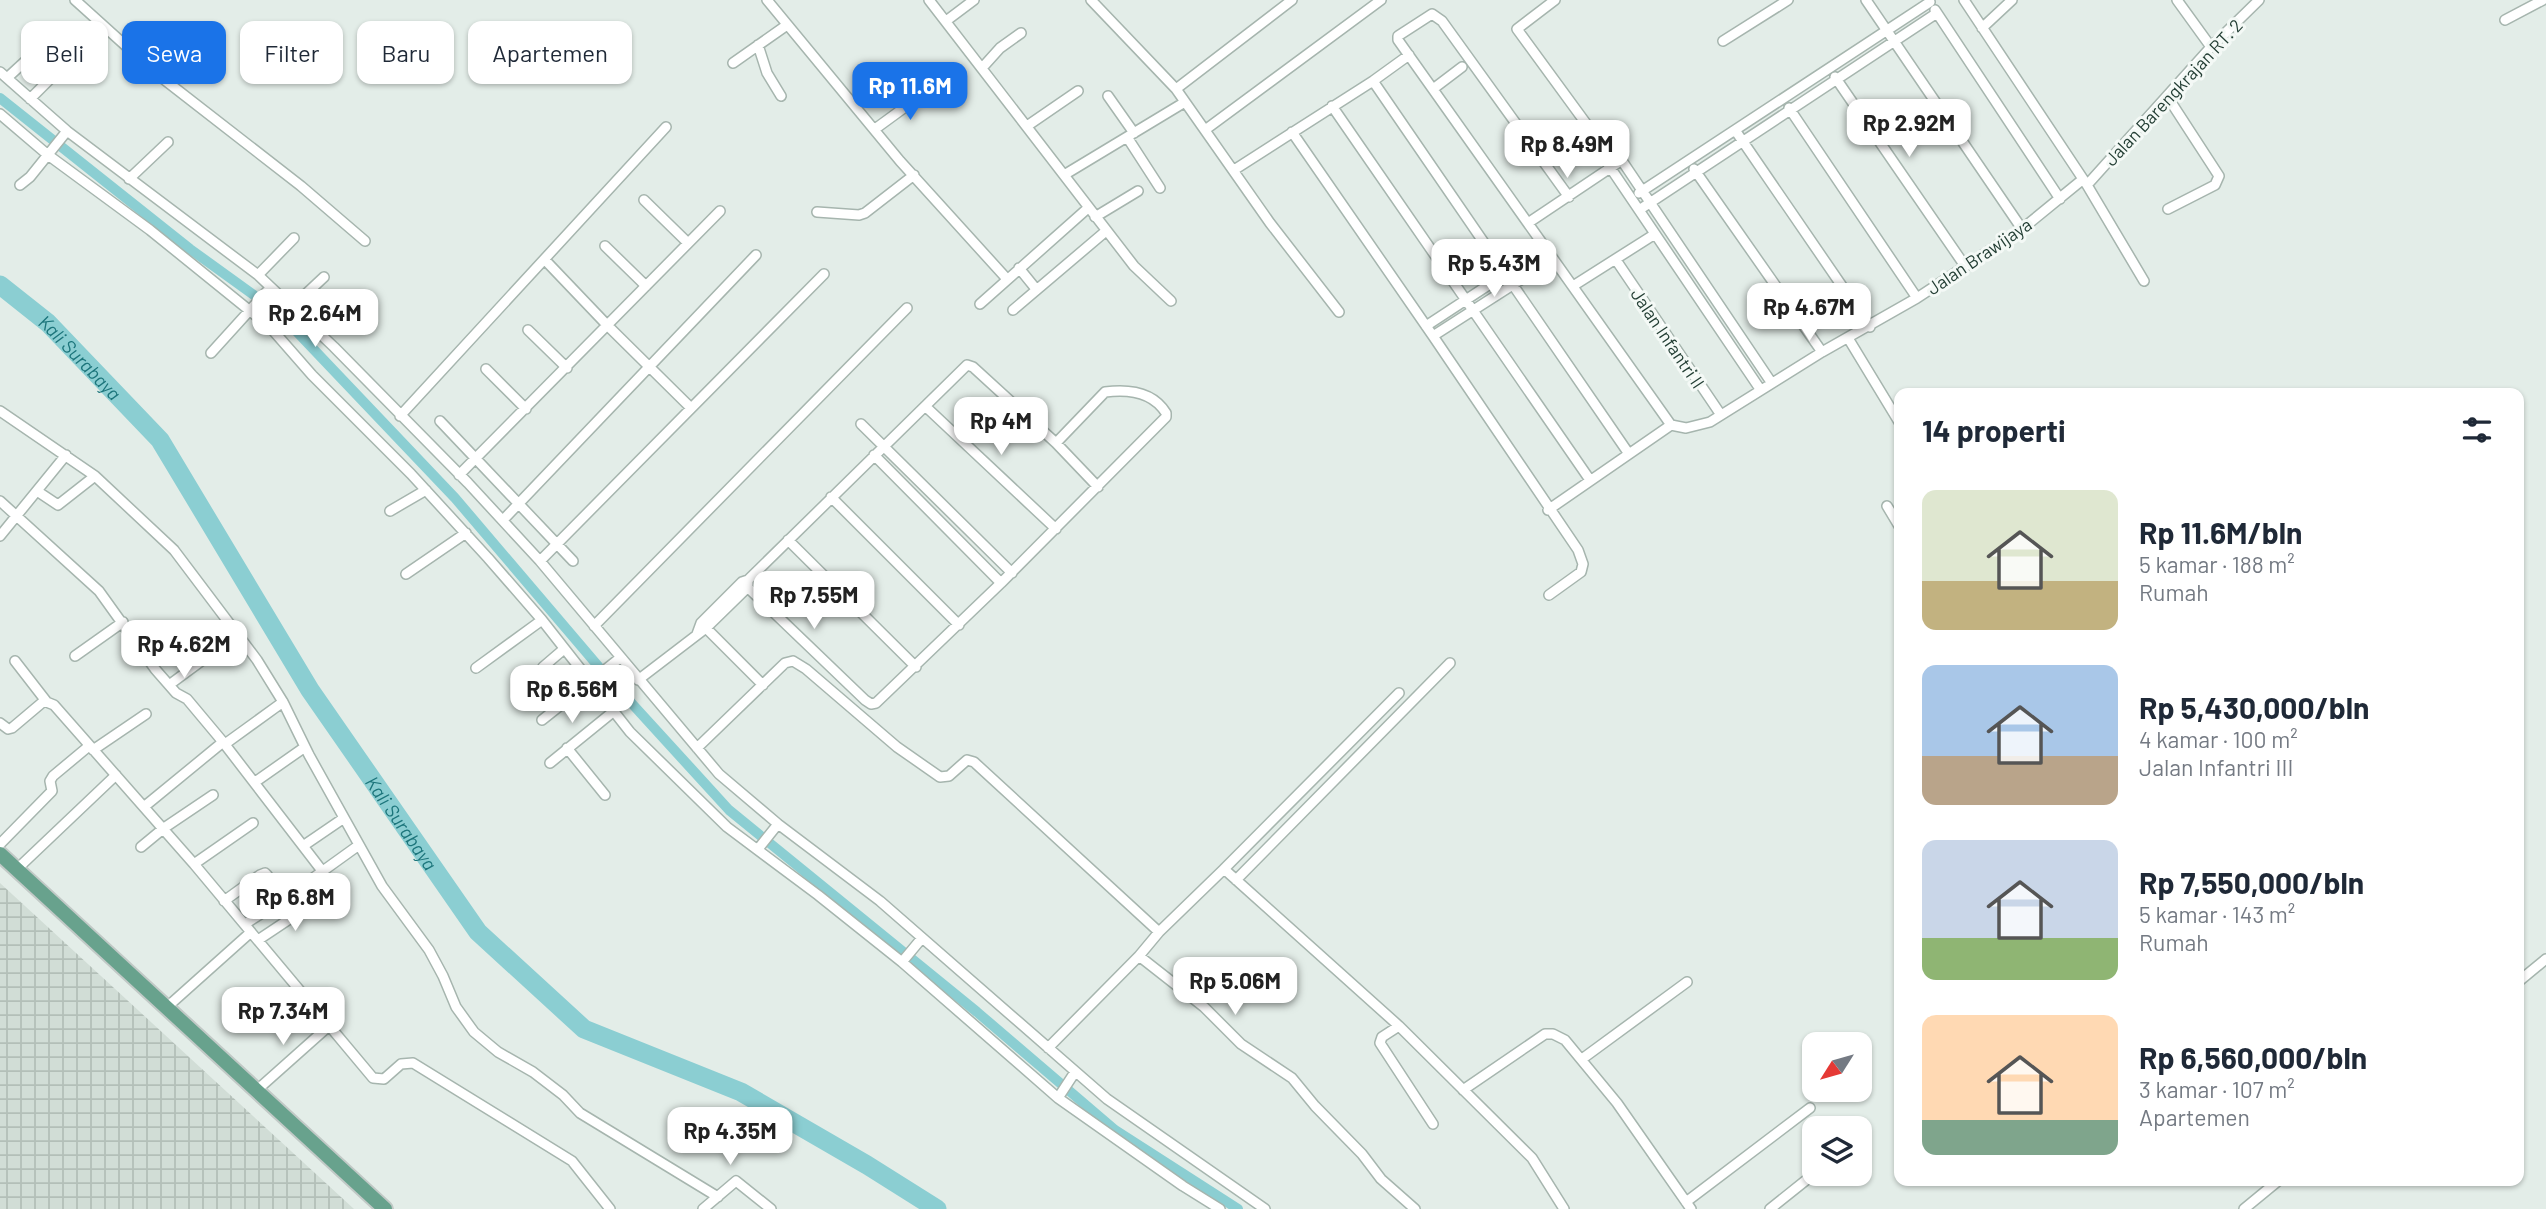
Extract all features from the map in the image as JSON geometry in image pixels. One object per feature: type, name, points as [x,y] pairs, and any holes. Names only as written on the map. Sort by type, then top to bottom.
[{"type":"main road","points":[[0,854],[385,1209]]},
{"type":"street","points":[[75,0],[157,74],[270,161],[365,240]]},
{"type":"street","points":[[767,0],[914,175],[1007,279]]},
{"type":"street","points":[[929,0],[1106,231],[1144,277],[1171,301]]},
{"type":"street","points":[[946,21],[974,0]]},
{"type":"street","points":[[1091,0],[1176,89],[1270,223],[1339,312]]},
{"type":"street","points":[[1176,89],[1292,0]]},
{"type":"street","points":[[1205,130],[1381,0]]},
{"type":"street","points":[[1555,0],[1517,29],[1594,133],[1595,145],[1760,389]]},
{"type":"street","points":[[1723,41],[1788,0]]},
{"type":"street","points":[[1866,0],[2022,229]]},
{"type":"street","points":[[1964,0],[2084,183],[2144,281]]},
{"type":"street","points":[[1982,28],[2012,0]]},
{"type":"street","points":[[2178,0],[2211,47]]},
{"type":"street","name":"Jalan Barengkrajan RT. 2","points":[[2084,183],[2211,47],[2259,0]]},
{"type":"street","points":[[2505,20],[2543,0]]},
{"type":"street","points":[[1631,199],[1929,1],[2060,199]]},
{"type":"street","points":[[1639,210],[1937,13]]},
{"type":"street","points":[[1548,510],[1671,425],[1397,37],[1426,17],[1435,15],[1472,60],[1569,197]]},
{"type":"street","points":[[733,63],[787,25]]},
{"type":"street","points":[[982,68],[1000,48],[1021,33]]},
{"type":"street","points":[[758,45],[767,73],[781,96]]},
{"type":"street","points":[[1234,170],[1409,55]]},
{"type":"street","points":[[21,63],[3,75],[67,131],[258,275],[268,290],[292,306],[334,347],[503,520],[594,626],[615,657],[719,774],[775,828],[880,901],[919,942],[1048,1048],[1072,1076],[1265,1209]]},
{"type":"street","points":[[1433,89],[1462,67]]},
{"type":"street","points":[[1829,68],[1965,266]]},
{"type":"street","points":[[1373,81],[1629,454]]},
{"type":"street","points":[[30,99],[45,84]]},
{"type":"street","points":[[875,129],[927,91]]},
{"type":"street","points":[[1027,126],[1078,91]]},
{"type":"street","points":[[1108,96],[1160,188]]},
{"type":"street","points":[[2167,96],[2219,176],[2216,185],[2168,209]]},
{"type":"street","points":[[1782,99],[1917,298]]},
{"type":"street","points":[[1064,175],[1185,102]]},
{"type":"street","points":[[1332,106],[1590,480]]},
{"type":"street","points":[[0,114],[252,309],[466,533],[542,620],[630,732],[698,801],[727,827],[760,848],[903,961],[1058,1096],[1183,1186],[1220,1209]]},
{"type":"street","points":[[400,416],[666,127]]},
{"type":"street","points":[[1735,130],[1870,327]]},
{"type":"street","points":[[20,185],[67,131]]},
{"type":"street","points":[[1292,132],[1433,336],[1548,510],[1578,550],[1583,564],[1579,575],[1549,595]]},
{"type":"street","points":[[1594,133],[1604,134],[1771,382]]},
{"type":"street","points":[[129,179],[168,142]]},
{"type":"street","points":[[1528,223],[1622,160]]},
{"type":"street","points":[[1688,161],[1822,352]]},
{"type":"street","points":[[817,212],[859,215],[865,213],[914,175]]},
{"type":"street","name":"Jalan Brawijaya","points":[[1671,425],[1686,428],[1698,426],[1721,415],[1771,382],[1917,298],[2022,229],[2084,183]]},
{"type":"street","points":[[1095,217],[1138,191]]},
{"type":"street","points":[[644,200],[688,243]]},
{"type":"street","points":[[980,303],[1088,208]]},
{"type":"street","points":[[459,475],[720,211]]},
{"type":"street","points":[[1013,310],[1106,231]]},
{"type":"street","points":[[1573,286],[1655,234]]},
{"type":"street","points":[[258,275],[294,238]]},
{"type":"street","points":[[605,246],[646,286]]},
{"type":"street","points":[[1426,326],[1545,248]]},
{"type":"street","points":[[503,520],[756,255]]},
{"type":"street","points":[[1433,336],[1553,259]]},
{"type":"street","name":"Jalan Infantri II","points":[[1616,260],[1721,415]]},
{"type":"street","points":[[545,261],[691,408]]},
{"type":"street","points":[[1019,268],[1036,289]]},
{"type":"street","points":[[540,561],[824,274]]},
{"type":"street","points":[[292,306],[324,277]]},
{"type":"street","points":[[211,353],[268,290]]},
{"type":"street","points":[[594,626],[906,308]]},
{"type":"street","points":[[528,330],[567,368]]},
{"type":"street","points":[[1847,338],[1894,414]]},
{"type":"street","points":[[638,680],[670,658],[697,634],[831,497],[964,367],[969,365],[1056,443],[1098,487]]},
{"type":"street","points":[[486,369],[526,409]]},
{"type":"street","points":[[746,583],[872,704],[916,667],[1098,487],[1166,417],[1165,410],[1138,392],[1105,392],[1056,443]]},
{"type":"street","points":[[925,406],[1056,529]]},
{"type":"street","points":[[0,411],[95,476],[174,550],[238,634],[283,702],[382,886],[429,950],[456,1007],[474,1032],[498,1052],[533,1072],[563,1095],[580,1113],[718,1197]]},
{"type":"street","points":[[440,421],[573,561]]},
{"type":"street","points":[[861,424],[1012,573]]},
{"type":"street","points":[[0,536],[66,455]]},
{"type":"street","points":[[874,455],[1001,583]]},
{"type":"street","points":[[37,491],[58,505],[95,476]]},
{"type":"street","points":[[390,511],[426,490]]},
{"type":"street","points":[[831,497],[959,625]]},
{"type":"street","points":[[0,501],[91,583],[169,685],[187,699],[224,743],[323,872]]},
{"type":"street","points":[[1887,506],[1894,518]]},
{"type":"street","points":[[406,574],[466,533]]},
{"type":"street","points":[[788,540],[916,667]]},
{"type":"street","points":[[477,668],[542,620]]},
{"type":"street","points":[[75,656],[123,622]]},
{"type":"street","points":[[704,626],[762,685]]},
{"type":"street","points":[[169,685],[238,634]]},
{"type":"street","points":[[543,667],[564,649]]},
{"type":"street","points":[[542,720],[591,681],[615,657]]},
{"type":"street","points":[[15,661],[47,701],[54,705],[164,828],[373,1078],[384,1079],[401,1064],[413,1063],[572,1161],[610,1209]]},
{"type":"street","points":[[697,748],[785,663],[793,661],[806,669],[897,747],[940,777],[949,776],[967,760],[973,761],[1159,932]]},
{"type":"street","points":[[1236,880],[1450,663]]},
{"type":"street","points":[[1048,1048],[1139,956],[1159,932],[1399,693]]},
{"type":"street","points":[[0,723],[12,729],[47,701]]},
{"type":"street","points":[[145,806],[224,743],[283,702]]},
{"type":"street","points":[[550,763],[614,711]]},
{"type":"street","points":[[0,844],[52,791],[50,781],[53,776],[91,748],[146,714]]},
{"type":"street","points":[[255,782],[305,747]]},
{"type":"street","points":[[567,748],[605,795]]},
{"type":"street","points":[[16,870],[116,775]]},
{"type":"street","points":[[141,847],[213,795]]},
{"type":"street","points":[[303,846],[344,818]]},
{"type":"street","points":[[194,864],[253,823]]},
{"type":"street","points":[[760,848],[775,828]]},
{"type":"street","points":[[166,1008],[248,928],[359,845]]},
{"type":"street","points":[[1224,869],[1466,1088],[1532,1158],[1564,1209]]},
{"type":"street","points":[[225,901],[265,873],[285,899]]},
{"type":"street","points":[[258,940],[315,902]]},
{"type":"street","points":[[903,961],[919,942]]},
{"type":"street","points":[[1139,956],[1204,1007],[1241,1044],[1292,1078],[1362,1154],[1381,1179],[1415,1209]]},
{"type":"street","points":[[2524,977],[2546,959]]},
{"type":"street","points":[[1582,1059],[1687,982]]},
{"type":"street","points":[[257,1090],[330,1025]]},
{"type":"street","points":[[1399,1026],[1382,1037],[1380,1042],[1433,1124]]},
{"type":"street","points":[[1466,1088],[1547,1034],[1566,1040],[1617,1103],[1689,1206],[1810,1108]]},
{"type":"street","points":[[1058,1096],[1072,1076]]},
{"type":"street","points":[[704,1209],[738,1181],[771,1209]]},
{"type":"street","points":[[1770,1209],[1802,1183]]},
{"type":"street","points":[[2244,1209],[2272,1186]]},
{"type":"shaded area","points":[[0,883],[354,1209],[0,1209]]},
{"type":"waterway","points":[[0,98],[190,249],[280,314],[455,498],[604,673],[729,810],[977,1012],[1115,1130],[1238,1209]]},
{"type":"waterway","name":"Kali Surabaya","points":[[0,285],[48,323],[160,440],[310,690],[478,932],[584,1029],[741,1092],[937,1209]]}]
